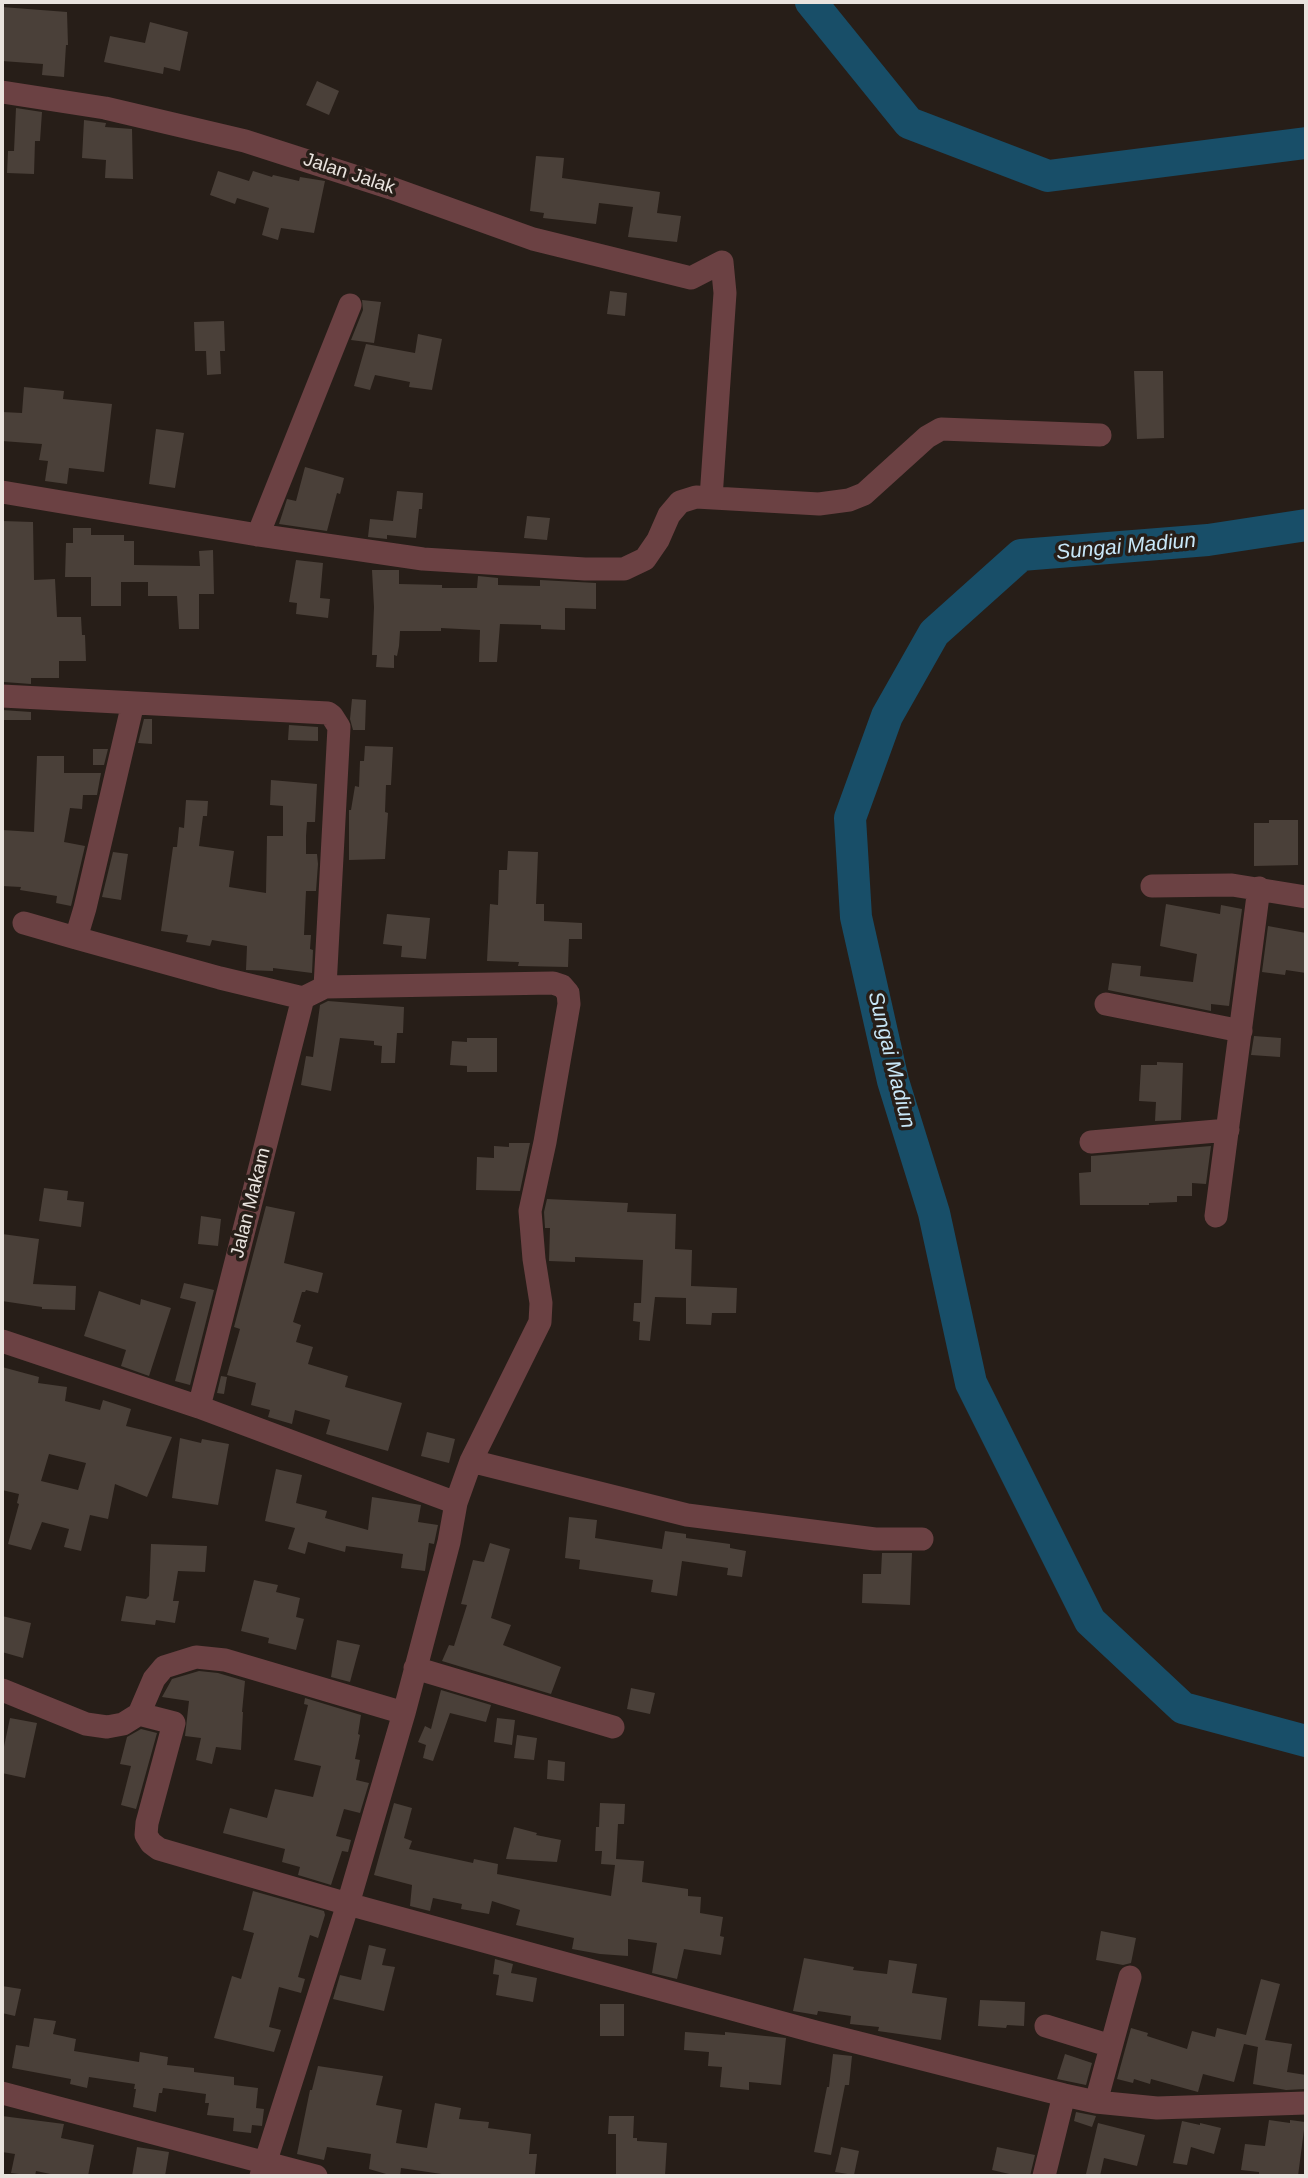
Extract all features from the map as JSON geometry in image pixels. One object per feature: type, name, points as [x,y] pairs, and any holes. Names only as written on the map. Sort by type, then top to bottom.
[{"type":"street","name":"Jalan Jalak","points":[[2,92],[105,108],[245,141],[391,188],[533,239],[691,278],[722,262],[725,293],[711,498]]},
{"type":"street","points":[[258,535],[350,305]]},
{"type":"street","points":[[2,492],[258,535],[423,559],[624,569],[645,559],[658,540],[669,515],[680,502],[696,497],[819,504],[849,500],[864,494],[927,437],[941,429],[1100,435]]},
{"type":"street","points":[[2,696],[328,713],[337,720],[339,727],[325,987]]},
{"type":"street","points":[[76,938],[133,703]]},
{"type":"street","points":[[1152,886],[1232,886],[1306,897]]},
{"type":"street","points":[[1216,1216],[1259,888]]},
{"type":"street","points":[[24,923],[220,978],[303,998],[325,987],[553,983],[562,986],[568,993],[569,1004],[543,1156],[530,1211],[541,1303],[540,1322],[471,1461],[456,1503],[449,1542],[404,1713],[348,1904],[263,2170]]},
{"type":"street","name":"Jalan Makam","points":[[199,1407],[303,998]]},
{"type":"street","points":[[1106,1004],[1241,1031]]},
{"type":"street","points":[[1091,1142],[1228,1130]]},
{"type":"street","points":[[2,1340],[199,1407],[456,1503]]},
{"type":"street","points":[[471,1461],[687,1515],[874,1539],[922,1539]]},
{"type":"street","points":[[2,1690],[86,1724],[107,1727],[123,1724],[139,1714],[154,1679],[164,1667],[196,1657],[225,1660],[404,1713]]},
{"type":"street","points":[[415,1668],[614,1727]]},
{"type":"street","points":[[139,1714],[174,1723],[147,1824],[146,1835],[159,1849],[348,1904],[816,2032],[1064,2095],[1096,2102],[1157,2108],[1306,2103]]},
{"type":"street","points":[[1096,2102],[1130,1977]]},
{"type":"street","points":[[1046,2026],[1111,2046]]},
{"type":"street","points":[[2,2093],[263,2170],[316,2176]]},
{"type":"street","points":[[1044,2176],[1064,2095]]},
{"type":"building","points":[[2,7],[67,12],[68,45],[64,77],[42,75],[43,64],[2,61]]},
{"type":"building","points":[[150,22],[188,32],[180,71],[164,67],[163,74],[104,62],[110,36],[145,43]]},
{"type":"building","points":[[317,81],[339,91],[329,115],[306,105]]},
{"type":"building","points":[[16,108],[42,112],[40,141],[35,141],[34,174],[7,173],[8,151],[14,151]]},
{"type":"building","points":[[84,120],[106,123],[105,127],[132,129],[133,179],[105,178],[106,160],[82,158]]},
{"type":"building","points":[[536,156],[564,158],[562,178],[660,192],[657,213],[681,216],[677,242],[628,237],[633,207],[599,203],[596,224],[543,218],[544,213],[530,211]]},
{"type":"building","points":[[218,171],[249,181],[253,171],[299,181],[300,177],[325,181],[314,233],[281,228],[278,240],[262,235],[269,208],[237,198],[235,204],[210,195]]},
{"type":"building","points":[[610,291],[627,293],[625,316],[607,314]]},
{"type":"building","points":[[362,300],[381,302],[374,343],[351,340],[363,310]]},
{"type":"building","points":[[224,321],[225,351],[220,351],[221,374],[207,375],[206,351],[195,351],[194,322]]},
{"type":"building","points":[[418,334],[442,339],[432,390],[409,387],[410,382],[375,375],[370,390],[354,386],[366,344],[415,353]]},
{"type":"building","points":[[1134,371],[1163,371],[1164,438],[1137,439]]},
{"type":"building","points":[[24,387],[64,391],[63,399],[112,404],[104,472],[69,468],[67,484],[45,481],[48,461],[39,460],[42,444],[2,441],[2,412],[22,413]]},
{"type":"building","points":[[156,429],[184,433],[175,488],[149,484]]},
{"type":"building","points":[[305,467],[344,478],[327,531],[279,524],[287,499],[296,501]]},
{"type":"building","points":[[397,491],[423,493],[416,538],[387,535],[387,539],[368,537],[370,519],[393,521]]},
{"type":"building","points":[[527,516],[550,518],[547,540],[524,538]]},
{"type":"building","points":[[2,521],[33,522],[34,580],[55,579],[57,617],[81,617],[86,661],[59,661],[59,678],[31,678],[31,684],[4,682]]},
{"type":"building","points":[[73,528],[91,528],[91,535],[124,535],[124,541],[134,541],[134,565],[200,566],[199,551],[213,550],[214,594],[199,594],[199,629],[179,629],[177,596],[148,596],[148,582],[121,582],[121,606],[91,606],[91,577],[65,577],[66,543],[73,543]]},
{"type":"building","points":[[296,560],[323,563],[320,598],[330,599],[328,618],[296,614],[297,603],[289,602]]},
{"type":"building","points":[[372,570],[399,570],[399,584],[442,585],[442,588],[477,588],[478,576],[498,578],[498,585],[540,586],[540,580],[596,583],[596,609],[565,608],[565,630],[541,629],[541,625],[500,624],[497,662],[479,662],[480,630],[441,628],[441,631],[400,631],[394,668],[376,667],[377,655],[372,655]]},
{"type":"building","points":[[352,699],[366,700],[365,730],[353,730],[350,719]]},
{"type":"building","points":[[2,710],[31,712],[31,720],[2,720]]},
{"type":"building","points":[[144,719],[152,719],[152,744],[138,743]]},
{"type":"building","points":[[289,725],[318,727],[318,741],[288,740]]},
{"type":"building","points":[[365,746],[393,747],[391,785],[386,785],[385,812],[388,813],[385,859],[349,860],[349,810],[355,786],[359,787],[360,761],[364,761]]},
{"type":"building","points":[[93,749],[108,749],[104,765],[93,765]]},
{"type":"building","points":[[37,756],[64,756],[64,773],[101,773],[97,795],[83,795],[82,809],[70,808],[64,842],[85,846],[71,906],[56,903],[57,896],[20,890],[21,887],[2,886],[2,830],[34,832]]},
{"type":"building","points":[[271,780],[317,784],[315,822],[307,822],[306,836],[306,854],[317,854],[318,864],[316,891],[306,891],[304,935],[311,935],[312,973],[273,968],[273,971],[246,970],[247,946],[212,940],[210,946],[186,942],[188,935],[161,931],[173,847],[177,847],[179,827],[184,828],[186,800],[208,801],[199,846],[234,851],[229,887],[266,893],[267,836],[283,836],[283,806],[270,805]]},
{"type":"building","points":[[1269,820],[1298,820],[1298,865],[1254,866],[1254,823],[1269,823]]},
{"type":"building","points":[[508,851],[538,852],[536,904],[544,904],[544,921],[582,923],[582,939],[569,939],[568,967],[518,966],[519,962],[487,961],[490,904],[498,905],[499,870],[507,870]]},
{"type":"building","points":[[113,852],[128,854],[121,900],[102,897]]},
{"type":"building","points":[[1166,904],[1220,914],[1221,905],[1242,909],[1229,1006],[1211,1004],[1211,1011],[1108,990],[1112,963],[1141,966],[1140,976],[1193,982],[1197,954],[1160,946]]},
{"type":"building","points":[[387,914],[430,918],[426,959],[401,957],[402,946],[383,944]]},
{"type":"building","points":[[1268,926],[1306,933],[1306,973],[1286,970],[1285,975],[1262,972]]},
{"type":"building","points":[[328,1001],[404,1007],[403,1033],[397,1033],[395,1063],[381,1063],[382,1046],[374,1045],[374,1041],[340,1038],[331,1091],[301,1085],[306,1056],[313,1057],[320,1005]]},
{"type":"building","points":[[1254,1036],[1281,1038],[1280,1057],[1251,1055]]},
{"type":"building","points":[[467,1038],[497,1038],[497,1072],[467,1072],[467,1066],[450,1065],[452,1041],[467,1042]]},
{"type":"building","points":[[1157,1062],[1183,1063],[1181,1120],[1155,1121],[1156,1102],[1139,1101],[1141,1065],[1157,1065]]},
{"type":"building","points":[[509,1143],[530,1143],[520,1191],[476,1190],[477,1157],[494,1158],[494,1146],[509,1147]]},
{"type":"building","points":[[1211,1146],[1206,1184],[1192,1183],[1192,1196],[1177,1196],[1177,1202],[1149,1205],[1080,1205],[1079,1173],[1091,1172],[1091,1156]]},
{"type":"building","points":[[44,1188],[68,1191],[67,1200],[84,1202],[81,1227],[39,1221]]},
{"type":"building","points":[[547,1199],[628,1203],[627,1212],[676,1214],[675,1249],[692,1250],[691,1286],[737,1288],[736,1313],[712,1313],[711,1325],[686,1324],[686,1298],[655,1297],[650,1341],[639,1340],[640,1322],[633,1321],[634,1303],[641,1303],[643,1260],[575,1257],[575,1262],[549,1261],[550,1228],[545,1228],[544,1212]]},
{"type":"building","points":[[266,1206],[295,1212],[284,1263],[323,1273],[318,1293],[306,1290],[302,1292],[293,1322],[301,1325],[296,1342],[313,1347],[308,1364],[348,1376],[345,1387],[402,1403],[388,1451],[326,1434],[330,1420],[295,1410],[292,1424],[268,1417],[270,1410],[251,1405],[256,1383],[227,1375],[240,1329],[234,1327]]},
{"type":"building","points":[[201,1216],[221,1219],[218,1246],[198,1244]]},
{"type":"building","points":[[2,1234],[39,1239],[33,1284],[76,1286],[75,1310],[42,1309],[2,1301]]},
{"type":"building","points":[[184,1283],[214,1290],[190,1385],[175,1381],[196,1302],[180,1298]]},
{"type":"building","points":[[99,1291],[140,1305],[141,1299],[171,1308],[149,1376],[121,1366],[126,1350],[84,1336]]},
{"type":"building","points":[[2,1367],[39,1377],[38,1383],[67,1387],[65,1401],[100,1410],[103,1400],[131,1409],[126,1426],[172,1437],[147,1497],[115,1484],[108,1519],[90,1515],[81,1551],[64,1547],[69,1529],[42,1522],[31,1550],[8,1544],[19,1504],[19,1494],[2,1490]],"holes":[[[49,1454],[86,1463],[78,1490],[41,1481]]]},
{"type":"building","points":[[221,1376],[227,1377],[224,1394],[217,1393]]},
{"type":"building","points":[[427,1432],[455,1439],[449,1463],[421,1456]]},
{"type":"building","points":[[180,1438],[201,1443],[202,1439],[229,1444],[218,1505],[172,1498]]},
{"type":"building","points":[[276,1469],[302,1475],[296,1503],[327,1511],[325,1518],[368,1530],[372,1497],[421,1505],[418,1522],[438,1525],[434,1544],[429,1543],[425,1571],[401,1568],[403,1554],[346,1546],[345,1552],[308,1542],[305,1554],[288,1549],[295,1528],[265,1521]]},
{"type":"building","points":[[569,1517],[597,1520],[595,1538],[662,1549],[665,1531],[686,1534],[686,1538],[730,1544],[730,1548],[746,1551],[742,1577],[727,1575],[728,1568],[682,1561],[677,1596],[651,1592],[653,1580],[579,1569],[580,1560],[565,1558]]},
{"type":"building","points":[[490,1543],[510,1549],[491,1618],[511,1625],[503,1645],[561,1667],[551,1694],[442,1661],[449,1645],[454,1646],[467,1605],[461,1604],[473,1560],[484,1562]]},
{"type":"building","points":[[151,1544],[207,1546],[205,1572],[178,1571],[173,1601],[179,1601],[175,1623],[156,1620],[155,1625],[121,1621],[126,1596],[146,1599],[149,1596]]},
{"type":"building","points":[[882,1553],[912,1553],[910,1605],[862,1603],[863,1574],[881,1574]]},
{"type":"building","points":[[254,1580],[278,1585],[276,1592],[300,1598],[296,1617],[304,1619],[296,1650],[268,1643],[269,1638],[241,1631]]},
{"type":"building","points":[[2,1616],[31,1623],[23,1658],[2,1652]]},
{"type":"building","points":[[337,1640],[360,1645],[350,1682],[331,1677]]},
{"type":"building","points":[[199,1671],[245,1681],[241,1750],[216,1747],[212,1764],[196,1760],[201,1738],[185,1736],[189,1701],[162,1697],[172,1679]]},
{"type":"building","points":[[631,1688],[655,1693],[650,1714],[627,1709]]},
{"type":"building","points":[[441,1690],[491,1705],[486,1722],[450,1713],[433,1761],[423,1758],[426,1745],[418,1742],[425,1726],[431,1729]]},
{"type":"building","points":[[305,1698],[361,1715],[355,1759],[360,1760],[356,1780],[369,1783],[360,1813],[344,1809],[336,1836],[351,1840],[348,1852],[342,1851],[331,1885],[298,1875],[300,1867],[282,1862],[285,1849],[223,1833],[230,1808],[267,1818],[275,1789],[313,1797],[321,1766],[294,1760],[308,1705],[304,1704]]},
{"type":"building","points":[[10,1718],[37,1723],[25,1778],[2,1773],[2,1756]]},
{"type":"building","points":[[497,1718],[515,1720],[512,1745],[494,1742]]},
{"type":"building","points":[[141,1729],[157,1733],[136,1809],[121,1805],[131,1766],[120,1764],[127,1737]]},
{"type":"building","points":[[517,1735],[537,1738],[534,1760],[514,1758]]},
{"type":"building","points":[[548,1760],[565,1762],[564,1781],[547,1779]]},
{"type":"building","points":[[394,1803],[412,1808],[404,1838],[412,1841],[409,1849],[473,1863],[474,1859],[498,1864],[497,1874],[611,1896],[615,1865],[601,1864],[602,1851],[595,1851],[596,1827],[599,1827],[600,1803],[625,1804],[624,1824],[618,1824],[616,1859],[644,1861],[642,1882],[688,1889],[688,1896],[701,1897],[700,1913],[723,1917],[721,1955],[684,1949],[677,1979],[652,1973],[657,1943],[628,1939],[628,1956],[600,1954],[572,1949],[574,1938],[516,1925],[520,1910],[492,1901],[489,1914],[461,1909],[462,1904],[433,1898],[430,1911],[410,1906],[412,1885],[374,1875]]},
{"type":"building","points":[[514,1827],[561,1840],[557,1862],[506,1859]]},
{"type":"building","points":[[253,1891],[324,1911],[325,1915],[318,1938],[310,1935],[298,1977],[305,1979],[301,1993],[279,1987],[269,2027],[281,2030],[274,2052],[214,2038],[232,1976],[241,1979],[254,1933],[243,1930]]},
{"type":"building","points":[[1101,1931],[1136,1938],[1131,1963],[1123,1965],[1096,1960]]},
{"type":"building","points":[[369,1945],[386,1949],[382,1965],[395,1967],[384,2011],[333,1999],[340,1975],[361,1980]]},
{"type":"building","points":[[804,1958],[854,1967],[853,1970],[887,1974],[889,1960],[917,1964],[912,1993],[947,1998],[941,2040],[850,2024],[851,2016],[818,2011],[817,2015],[793,2011]]},
{"type":"building","points":[[495,1959],[513,1964],[511,1973],[537,1978],[533,2002],[496,1995],[499,1975],[493,1974]]},
{"type":"building","points":[[1261,1979],[1280,1984],[1265,2040],[1292,2044],[1287,2072],[1306,2075],[1305,2089],[1286,2090],[1253,2084],[1258,2047],[1244,2044],[1234,2082],[1203,2074],[1198,2092],[1151,2079],[1150,2084],[1134,2079],[1133,2083],[1117,2079],[1131,2028],[1187,2049],[1192,2031],[1215,2037],[1217,2028],[1246,2035]]},
{"type":"building","points":[[2,1986],[21,1989],[15,2016],[2,2013]]},
{"type":"building","points":[[980,2000],[1025,2002],[1024,2026],[978,2026]]},
{"type":"building","points":[[600,2004],[624,2004],[624,2036],[600,2036]]},
{"type":"building","points":[[34,2018],[56,2021],[53,2034],[76,2039],[74,2051],[139,2062],[140,2052],[168,2057],[167,2065],[194,2068],[194,2072],[234,2077],[234,2085],[258,2088],[256,2108],[264,2109],[262,2126],[252,2125],[251,2133],[233,2131],[234,2118],[207,2115],[209,2103],[205,2103],[206,2094],[163,2088],[162,2093],[159,2093],[156,2112],[133,2107],[135,2084],[89,2077],[87,2088],[70,2084],[71,2079],[12,2068],[16,2045],[29,2047]]},
{"type":"building","points":[[685,2032],[725,2035],[725,2032],[786,2038],[781,2085],[749,2082],[749,2090],[720,2087],[722,2067],[708,2066],[709,2052],[684,2050]]},
{"type":"building","points":[[833,2054],[852,2056],[849,2085],[845,2085],[831,2155],[814,2152],[829,2087]]},
{"type":"building","points":[[1065,2054],[1092,2063],[1086,2085],[1057,2079]]},
{"type":"building","points":[[318,2066],[383,2076],[376,2105],[402,2110],[396,2143],[427,2148],[435,2103],[461,2108],[459,2119],[489,2122],[488,2128],[531,2134],[529,2154],[537,2154],[535,2174],[455,2176],[401,2168],[400,2176],[393,2176],[369,2169],[371,2154],[327,2147],[324,2160],[297,2154],[310,2090]]},
{"type":"building","points":[[1076,2112],[1096,2116],[1092,2127],[1074,2121]]},
{"type":"building","points":[[2,2116],[64,2124],[61,2138],[94,2145],[88,2176],[60,2176],[36,2171],[35,2176],[11,2173],[15,2154],[2,2152]]},
{"type":"building","points":[[609,2116],[634,2116],[633,2138],[637,2138],[637,2141],[667,2143],[665,2176],[616,2176],[616,2134],[608,2134]]},
{"type":"building","points":[[1269,2120],[1305,2122],[1298,2176],[1259,2176],[1259,2172],[1241,2170],[1245,2144],[1265,2146]]},
{"type":"building","points":[[1182,2121],[1221,2128],[1214,2154],[1191,2147],[1187,2165],[1173,2163]]},
{"type":"building","points":[[1098,2123],[1145,2135],[1137,2166],[1104,2158],[1100,2176],[1086,2174]]},
{"type":"building","points":[[137,2147],[169,2152],[165,2176],[132,2176]]},
{"type":"building","points":[[841,2147],[859,2151],[854,2175],[835,2172]]},
{"type":"building","points":[[997,2147],[1035,2155],[1030,2176],[992,2170]]},
{"type":"waterway","name":"Sungai Madiun","points":[[811,2],[909,123],[1048,176],[1306,143]]},
{"type":"waterway","name":"Sungai Madiun","points":[[1306,525],[1208,540],[1021,555],[934,633],[887,716],[850,818],[856,917],[893,1081],[934,1213],[971,1383],[1090,1621],[1183,1708],[1306,1741]]}]
